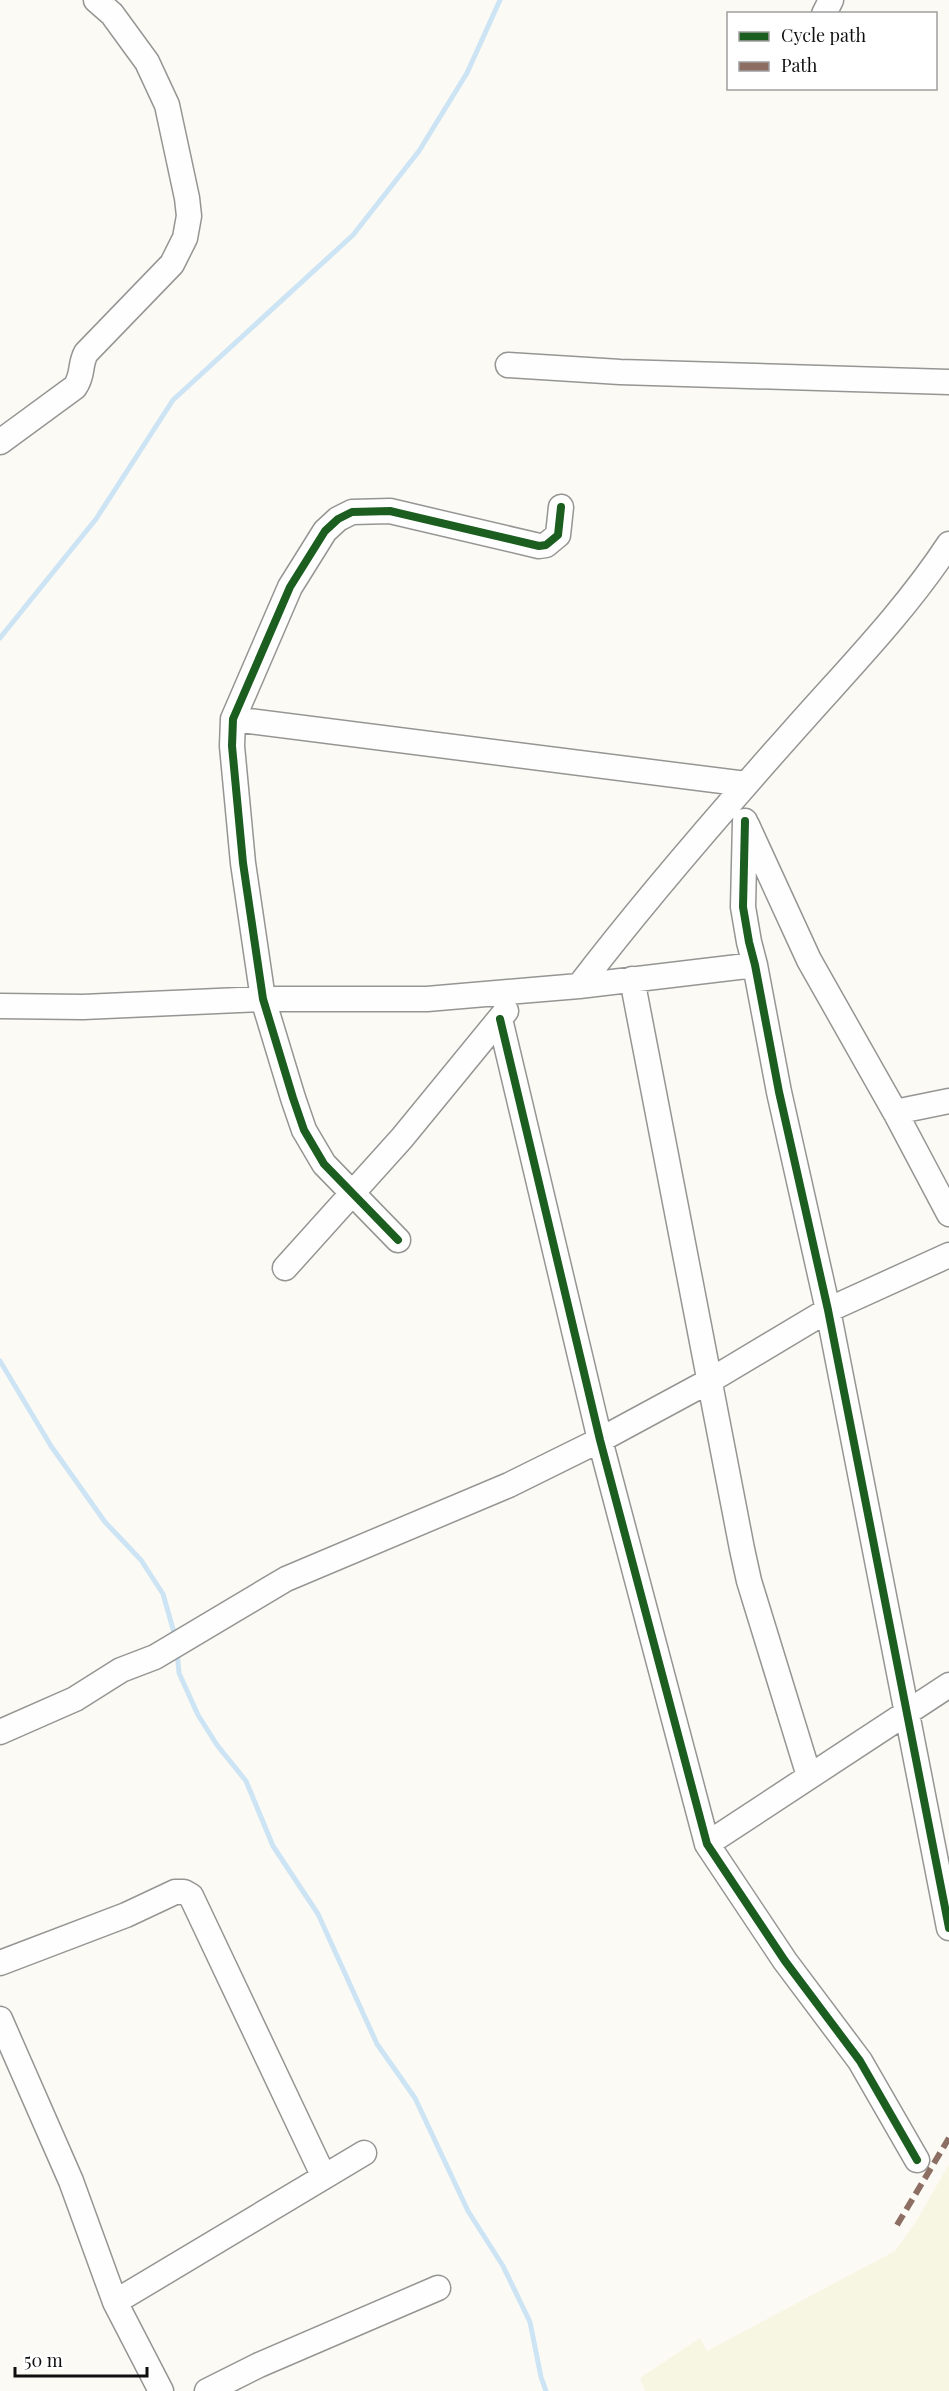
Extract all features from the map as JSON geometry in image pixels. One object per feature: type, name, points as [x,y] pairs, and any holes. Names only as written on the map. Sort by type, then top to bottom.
[{"type":"street","points":[[0,442],[75,387],[82,375],[82,361],[86,353],[172,264],[185,238],[189,216],[187,198],[167,105],[147,62],[112,14],[96,0]]},
{"type":"street","points":[[508,365],[631,372],[949,382]]},
{"type":"street","points":[[398,1240],[324,1164],[304,1130],[263,999],[243,863],[232,746],[233,719],[290,587],[325,531],[338,519],[352,512],[390,511],[539,546],[552,542],[558,535],[561,507]]},
{"type":"street","points":[[579,986],[611,944],[741,790],[885,627],[936,564],[949,544]]},
{"type":"street","points":[[233,719],[741,790]]},
{"type":"street","points":[[741,790],[745,821],[744,907],[779,1092],[828,1310],[949,1928]]},
{"type":"street","points":[[745,821],[809,960],[896,1112],[949,1214]]},
{"type":"street","points":[[0,1006],[83,1007],[263,999],[427,999],[579,986],[755,965]]},
{"type":"street","points":[[632,979],[749,1581],[810,1776]]},
{"type":"street","points":[[285,1268],[402,1138],[523,991]]},
{"type":"street","points":[[500,1019],[600,1440],[707,1844],[785,1961],[860,2061],[917,2160]]},
{"type":"street","points":[[896,1112],[949,1101]]},
{"type":"street","points":[[0,1732],[75,1699],[121,1670],[155,1656],[286,1580],[508,1485],[600,1440],[711,1380],[828,1310],[949,1255]]},
{"type":"street","points":[[707,1844],[949,1685]]},
{"type":"street","points":[[0,1963],[126,1915],[176,1892],[184,1892],[191,1896],[324,2176]]},
{"type":"street","points":[[0,2019],[71,2181],[115,2302],[161,2391]]},
{"type":"street","points":[[115,2302],[364,2153]]},
{"type":"street","points":[[207,2391],[259,2365],[438,2288]]},
{"type":"green space","points":[[949,2164],[949,2391],[645,2391],[640,2378],[700,2338],[707,2351],[895,2251],[917,2220]]},
{"type":"waterway","points":[[0,638],[96,519],[173,400],[353,235],[419,151],[467,73],[500,0]]},
{"type":"waterway","points":[[0,1361],[51,1446],[105,1522],[141,1560],[163,1594],[175,1636]]},
{"type":"waterway","points":[[177,1651],[179,1673],[198,1715],[217,1745],[246,1781],[273,1846],[318,1914],[377,2044],[415,2098],[468,2211],[503,2266],[530,2322],[546,2391]]},
{"type":"marked path","points":[[897,2225],[949,2138]]},
{"type":"cycle path","points":[[398,1240],[324,1164],[304,1130],[293,1098],[263,999],[243,863],[232,746],[233,719],[290,587],[325,531],[338,519],[352,512],[390,511],[539,546],[546,545],[558,535],[561,507]]},
{"type":"cycle path","points":[[745,821],[743,907],[749,942],[779,1092],[828,1310],[949,1928]]},
{"type":"cycle path","points":[[500,1019],[600,1440],[707,1844],[785,1961],[860,2061],[917,2160]]}]
